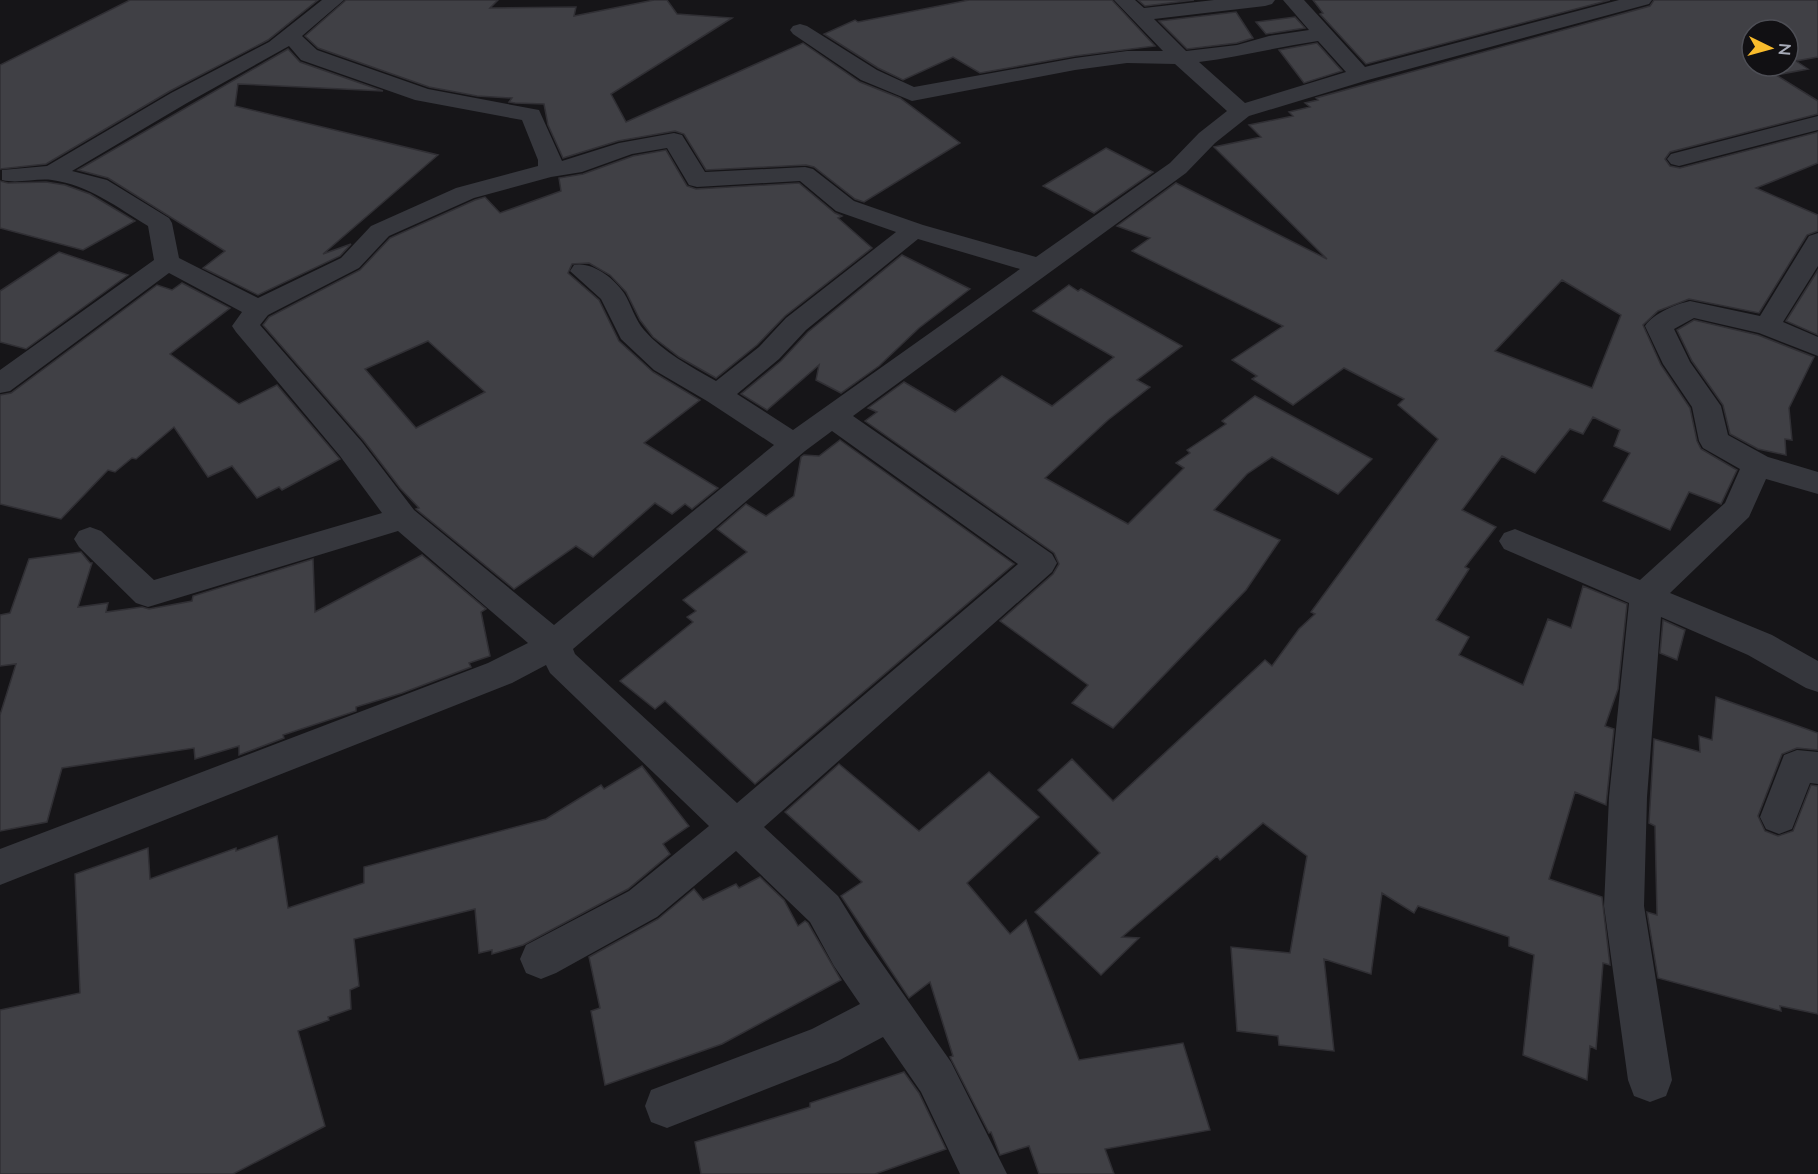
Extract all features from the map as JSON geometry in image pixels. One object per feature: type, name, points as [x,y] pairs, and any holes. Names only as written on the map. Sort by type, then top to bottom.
[{"type":"street","points":[[52,173],[180,98],[276,46],[334,0]]},
{"type":"street","points":[[1132,7],[1265,0]]},
{"type":"street","points":[[1293,0],[1360,75]]},
{"type":"street","points":[[0,867],[500,674],[554,645],[794,444],[1178,168],[1207,138],[1241,111],[1360,75],[1642,0]]},
{"type":"street","points":[[1132,7],[1181,58],[1241,111]]},
{"type":"street","points":[[800,30],[868,75],[912,94],[1075,64],[1127,57],[1181,58],[1239,51],[1269,42],[1324,34]]},
{"type":"street","points":[[290,35],[309,55],[412,91],[531,115],[549,160],[550,171]]},
{"type":"street","points":[[1680,159],[1818,123]]},
{"type":"street","points":[[984,1174],[936,1077],[849,952],[824,909],[562,663],[554,645],[403,518],[344,441],[246,326],[258,309],[350,263],[380,231],[465,193],[574,167],[627,148],[674,140],[697,180],[805,174],[845,206],[914,230],[1041,267]]},
{"type":"street","points":[[10,175],[52,173],[98,185],[160,223],[167,262]]},
{"type":"street","points":[[717,394],[734,383],[783,340],[796,324],[914,230]]},
{"type":"street","points":[[1767,326],[1804,268],[1818,241]]},
{"type":"street","points":[[167,262],[258,309]]},
{"type":"street","points":[[0,384],[167,262]]},
{"type":"street","points":[[583,271],[612,295],[631,333],[664,364],[717,394],[794,444]]},
{"type":"street","points":[[1818,347],[1767,326],[1690,309],[1659,326],[1677,364],[1706,406],[1714,441],[1757,465],[1818,483]]},
{"type":"street","points":[[541,959],[643,904],[738,826],[1041,563],[868,443],[832,415]]},
{"type":"street","points":[[1650,1080],[1624,906],[1628,797],[1646,595],[1738,509],[1757,465]]},
{"type":"street","points":[[90,539],[148,594],[403,518]]},
{"type":"street","points":[[1515,541],[1760,645],[1818,678]]},
{"type":"street","points":[[1779,817],[1797,766],[1818,768]]},
{"type":"street","points":[[667,1106],[823,1046],[890,1011]]},
{"type":"building","points":[[130,0],[318,0],[268,40],[170,91],[46,164],[0,169],[0,65]]},
{"type":"building","points":[[346,0],[498,0],[490,8],[576,7],[574,16],[654,0],[667,0],[677,14],[732,18],[611,94],[626,122],[803,43],[860,82],[900,98],[960,143],[864,202],[855,199],[814,167],[806,165],[706,170],[684,134],[675,131],[618,141],[563,158],[548,125],[544,104],[515,103],[509,102],[512,98],[477,96],[429,87],[318,48],[305,36]]},
{"type":"building","points":[[969,0],[1112,0],[1155,46],[1075,56],[980,73],[953,57],[903,80],[878,68],[824,34],[855,20],[858,22]]},
{"type":"building","points":[[1138,0],[1194,0],[1145,6]]},
{"type":"building","points":[[1313,0],[1610,0],[1366,64],[1320,14],[1323,13]]},
{"type":"building","points":[[1654,0],[1818,0],[1818,57],[1800,60],[1800,18],[1740,18],[1740,78],[1781,78],[1818,101],[1818,114],[1670,152],[1665,159],[1670,166],[1680,168],[1818,132],[1818,163],[1756,188],[1818,215],[1818,231],[1807,235],[1759,313],[1689,299],[1658,311],[1643,325],[1661,365],[1690,408],[1701,449],[1737,470],[1721,504],[1689,492],[1670,530],[1603,501],[1630,453],[1614,446],[1620,430],[1593,417],[1583,434],[1570,429],[1535,473],[1502,456],[1462,510],[1496,527],[1465,567],[1469,569],[1436,620],[1469,637],[1459,655],[1523,685],[1548,619],[1571,628],[1583,586],[1627,604],[1618,689],[1605,726],[1614,729],[1606,805],[1575,792],[1549,879],[1602,897],[1610,965],[1603,963],[1596,1049],[1590,1046],[1587,1080],[1523,1055],[1534,955],[1509,946],[1509,937],[1418,906],[1414,913],[1382,893],[1371,974],[1324,959],[1334,1051],[1279,1045],[1278,1036],[1237,1031],[1231,947],[1290,953],[1307,856],[1263,823],[1220,860],[1217,856],[1122,937],[1139,938],[1101,975],[1035,912],[1100,853],[1038,790],[1072,759],[1113,801],[1265,660],[1272,666],[1299,629],[1315,614],[1311,612],[1438,439],[1398,405],[1404,399],[1344,368],[1293,405],[1252,379],[1257,376],[1232,360],[1283,326],[1132,251],[1150,238],[1117,226],[1176,183],[1327,259],[1214,147],[1261,137],[1249,125],[1293,116],[1289,112],[1310,107],[1305,103],[1318,100],[1316,98],[1650,6]],"holes":[[[1562,280],[1621,315],[1592,388],[1495,351]]]},
{"type":"building","points":[[1236,12],[1253,38],[1237,43],[1187,49],[1159,21]]},
{"type":"building","points":[[1295,17],[1305,28],[1266,34],[1256,22]]},
{"type":"building","points":[[1317,43],[1342,71],[1304,83],[1279,50]]},
{"type":"building","points":[[288,49],[300,62],[383,91],[238,84],[235,106],[438,155],[323,254],[351,244],[340,256],[258,295],[203,268],[225,251],[108,178],[78,170]]},
{"type":"building","points":[[1800,64],[1808,69],[1800,70]]},
{"type":"building","points":[[1106,148],[1153,172],[1094,213],[1043,186]]},
{"type":"building","points":[[666,150],[687,186],[696,189],[799,183],[835,213],[842,216],[838,218],[872,248],[785,316],[757,345],[716,378],[679,357],[653,337],[640,320],[626,292],[610,275],[589,263],[572,264],[568,273],[599,300],[619,341],[653,372],[700,400],[644,443],[718,488],[692,509],[685,504],[672,514],[655,503],[593,557],[576,546],[514,589],[416,509],[419,508],[400,488],[364,441],[263,325],[269,317],[360,270],[390,238],[485,197],[500,213],[561,191],[559,178],[583,174],[633,156]],"holes":[[[428,341],[485,392],[416,428],[365,369]]]},
{"type":"building","points":[[0,181],[8,183],[46,182],[65,185],[90,194],[135,221],[83,250],[0,228]]},
{"type":"building","points":[[59,252],[128,275],[26,349],[0,342],[0,291]]},
{"type":"building","points":[[902,255],[970,289],[919,328],[879,366],[841,393],[816,380],[819,365],[767,410],[741,394],[781,361],[808,332]]},
{"type":"building","points":[[1818,270],[1818,335],[1786,321]]},
{"type":"building","points":[[182,283],[230,308],[170,354],[239,404],[277,385],[340,459],[282,490],[279,487],[257,498],[232,466],[208,477],[174,427],[136,459],[132,458],[115,472],[108,470],[61,519],[0,504],[0,395],[11,393],[157,285],[172,290]]},
{"type":"building","points":[[1069,285],[1078,291],[1081,289],[1182,346],[1137,380],[1150,387],[1108,420],[1045,478],[1128,524],[1184,468],[1176,463],[1190,453],[1187,450],[1226,424],[1222,421],[1255,396],[1372,459],[1338,494],[1272,457],[1247,474],[1214,510],[1280,540],[1246,590],[1113,728],[1072,703],[1088,685],[1000,621],[1053,574],[1059,564],[1054,553],[865,421],[877,412],[868,408],[904,382],[955,412],[1002,376],[1052,406],[1114,357],[1033,311]]},
{"type":"building","points":[[1694,320],[1758,335],[1814,357],[1789,408],[1792,440],[1785,439],[1786,455],[1758,449],[1730,434],[1723,405],[1692,361],[1677,330]]},
{"type":"building","points":[[840,440],[1014,564],[755,784],[665,701],[655,709],[620,681],[693,622],[687,617],[696,611],[683,600],[747,552],[717,529],[746,504],[766,516],[794,496],[801,457],[804,455],[819,456]]},
{"type":"building","points":[[81,552],[92,563],[78,607],[108,603],[106,612],[142,607],[149,609],[192,601],[193,596],[313,559],[315,612],[422,555],[486,609],[481,612],[490,656],[469,663],[471,667],[402,693],[356,707],[356,711],[283,735],[284,738],[239,755],[239,746],[195,759],[194,748],[62,768],[47,822],[0,831],[0,715],[16,664],[0,666],[0,615],[10,613],[29,559]]},
{"type":"building","points":[[1663,620],[1685,630],[1677,660],[1660,653]]},
{"type":"building","points":[[1716,697],[1818,733],[1818,750],[1797,748],[1782,754],[1758,816],[1765,831],[1778,836],[1793,831],[1811,785],[1818,786],[1818,1014],[1780,1006],[1781,1011],[1658,978],[1647,912],[1657,915],[1655,826],[1649,823],[1654,739],[1700,752],[1699,736],[1712,740]]},
{"type":"building","points":[[839,764],[919,831],[989,772],[1039,817],[967,883],[1010,934],[1026,920],[1079,1060],[1183,1043],[1210,1130],[1105,1149],[1114,1174],[1039,1174],[1029,1146],[1000,1155],[991,1132],[989,1133],[950,1057],[953,1056],[930,982],[909,998],[841,896],[862,882],[785,812]]},
{"type":"building","points":[[642,766],[689,826],[663,844],[670,854],[628,889],[523,945],[492,954],[492,950],[479,953],[475,909],[354,939],[359,986],[350,990],[351,1009],[298,1031],[325,1126],[233,1174],[0,1174],[0,1010],[80,993],[75,874],[148,848],[150,879],[277,836],[288,908],[364,883],[364,867],[546,819],[601,785],[604,789]]},
{"type":"building","points":[[760,877],[784,900],[798,926],[805,921],[808,923],[841,980],[722,1044],[605,1085],[591,1011],[600,1008],[589,957],[658,919],[694,889],[703,900],[736,884],[739,888]]},
{"type":"building","points":[[904,1072],[919,1093],[946,1149],[875,1174],[701,1174],[695,1142],[810,1107],[810,1103]]}]
